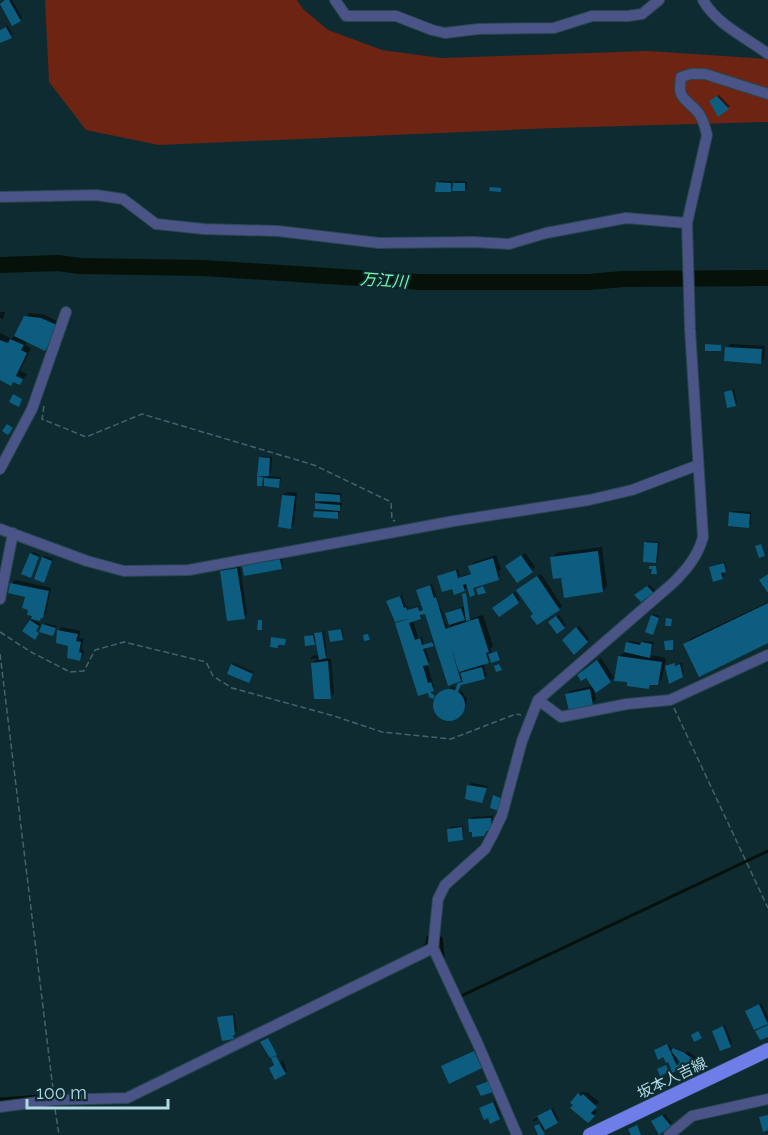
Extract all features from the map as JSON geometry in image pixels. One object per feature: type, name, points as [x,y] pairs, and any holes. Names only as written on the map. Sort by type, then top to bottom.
[{"type":"main road","name":"坂本人吉線","points":[[590,1135],[768,1050]]},
{"type":"street","points":[[335,0],[346,16],[396,16],[445,33],[478,29],[554,28],[592,16],[642,14],[659,0]]},
{"type":"street","points":[[703,0],[722,22],[768,54]]},
{"type":"street","points":[[517,1135],[433,948],[438,899],[445,885],[485,849],[493,834],[502,815],[530,716],[538,700],[673,583],[689,567],[700,550],[703,537],[690,329],[687,223],[707,135],[704,122],[697,110],[685,102],[679,92],[681,77],[705,74],[768,94]]},
{"type":"street","points":[[0,196],[96,195],[123,199],[156,224],[204,229],[278,231],[380,243],[509,244],[546,233],[626,218],[687,223]]},
{"type":"street","points":[[0,469],[32,409],[66,312]]},
{"type":"street","points":[[0,529],[87,561],[124,571],[189,570],[454,521],[590,500],[632,490],[698,465]]},
{"type":"street","points":[[0,599],[13,533]]},
{"type":"street","points":[[538,700],[561,717],[670,700],[768,655]]},
{"type":"street","points":[[0,1107],[54,1100],[127,1098],[433,948]]},
{"type":"street","points":[[669,1135],[692,1116],[768,1099]]},
{"type":"path","points":[[46,397],[42,419],[86,437],[142,414],[314,465],[391,502],[392,520],[399,523]]},
{"type":"path","points":[[0,632],[70,672],[84,671],[95,650],[124,642],[207,662],[213,676],[232,688],[334,716],[382,732],[451,739],[516,714],[530,716]]},
{"type":"path","points":[[0,654],[59,1135]]},
{"type":"path","points":[[670,700],[768,908]]},
{"type":"shaded area","points":[[45,0],[297,0],[303,9],[328,30],[382,50],[441,58],[648,51],[768,59],[768,122],[554,128],[159,145],[86,130],[49,82]]},
{"type":"building","points":[[9,0],[21,21],[12,26],[0,4]]},
{"type":"building","points":[[6,27],[12,38],[0,43],[0,30]]},
{"type":"building","points":[[717,96],[729,109],[718,117],[709,101]]},
{"type":"building","points":[[436,182],[451,183],[451,192],[435,192]]},
{"type":"building","points":[[453,183],[465,183],[465,191],[452,191]]},
{"type":"building","points":[[490,187],[501,188],[501,192],[489,191]]},
{"type":"building","points":[[24,316],[41,318],[59,326],[45,351],[14,336]]},
{"type":"building","points":[[10,339],[24,345],[21,350],[27,353],[16,376],[23,379],[20,385],[13,382],[11,386],[0,380],[0,340],[8,343]]},
{"type":"building","points":[[705,344],[721,345],[721,351],[705,351]]},
{"type":"building","points":[[725,347],[762,349],[761,364],[724,361]]},
{"type":"building","points":[[732,390],[736,406],[727,408],[724,392]]},
{"type":"building","points":[[13,394],[22,399],[19,407],[9,402]]},
{"type":"building","points":[[7,424],[13,428],[8,435],[2,431]]},
{"type":"building","points":[[259,457],[270,458],[269,476],[257,476]]},
{"type":"building","points":[[257,476],[263,477],[262,486],[257,486]]},
{"type":"building","points":[[264,478],[280,479],[279,488],[264,486]]},
{"type":"building","points":[[315,493],[340,495],[340,502],[315,501]]},
{"type":"building","points":[[282,495],[295,496],[291,529],[278,527]]},
{"type":"building","points":[[315,503],[340,505],[340,511],[315,509]]},
{"type":"building","points":[[314,511],[338,512],[338,519],[313,517]]},
{"type":"building","points":[[729,512],[750,514],[749,528],[728,526]]},
{"type":"building","points":[[644,542],[658,543],[656,563],[643,562]]},
{"type":"building","points":[[761,544],[765,556],[759,558],[755,546]]},
{"type":"building","points":[[598,551],[603,592],[564,598],[561,578],[553,579],[550,557]]},
{"type":"building","points":[[30,553],[39,557],[31,578],[21,574]]},
{"type":"building","points":[[521,555],[533,572],[517,583],[505,566]]},
{"type":"building","points":[[42,557],[52,561],[44,583],[34,579]]},
{"type":"building","points":[[493,558],[499,580],[473,588],[475,595],[470,597],[466,584],[463,585],[465,591],[454,595],[452,589],[442,592],[437,576],[456,570],[458,578],[471,574],[468,566]]},
{"type":"building","points":[[280,559],[282,569],[244,576],[242,566]]},
{"type":"building","points":[[724,563],[726,572],[721,573],[723,579],[713,582],[709,567]]},
{"type":"building","points":[[649,566],[656,566],[657,574],[651,574],[652,569],[649,569]]},
{"type":"building","points":[[237,568],[245,619],[227,621],[220,571]]},
{"type":"building","points":[[768,574],[768,593],[759,580]]},
{"type":"building","points":[[537,576],[560,610],[537,625],[530,616],[533,614],[516,590]]},
{"type":"building","points":[[10,583],[49,591],[43,618],[40,621],[31,619],[32,616],[27,615],[28,610],[22,608],[25,597],[8,593]]},
{"type":"building","points":[[430,585],[434,598],[436,597],[461,681],[448,686],[425,614],[420,615],[421,619],[409,623],[415,640],[420,638],[422,645],[432,642],[434,646],[423,649],[429,665],[423,666],[428,683],[431,682],[434,691],[430,692],[435,696],[433,699],[428,693],[418,696],[395,623],[408,619],[395,622],[386,601],[400,596],[407,610],[418,607],[419,611],[423,610],[416,590]]},
{"type":"building","points":[[483,586],[486,593],[478,595],[476,589]]},
{"type":"building","points":[[647,586],[654,593],[641,602],[634,595]]},
{"type":"building","points":[[466,593],[470,620],[466,621],[462,594]]},
{"type":"building","points":[[513,593],[519,603],[499,617],[492,608]]},
{"type":"building","points":[[768,603],[768,643],[699,677],[683,644]]},
{"type":"building","points":[[461,608],[465,620],[449,625],[445,613]]},
{"type":"building","points":[[651,615],[659,618],[653,635],[645,632]]},
{"type":"building","points":[[556,616],[565,628],[557,634],[548,622]]},
{"type":"building","points":[[478,618],[489,652],[486,653],[489,663],[459,672],[445,629]]},
{"type":"building","points":[[666,618],[672,619],[671,626],[665,626]]},
{"type":"building","points":[[30,620],[39,626],[36,631],[39,633],[35,640],[22,631]]},
{"type":"building","points":[[258,620],[262,620],[262,630],[257,630]]},
{"type":"building","points":[[42,624],[56,628],[53,636],[39,632]]},
{"type":"building","points":[[576,627],[588,642],[574,655],[562,640]]},
{"type":"building","points":[[341,629],[343,640],[330,642],[328,631]]},
{"type":"building","points":[[57,630],[78,634],[76,641],[81,642],[79,652],[82,653],[80,661],[67,658],[68,646],[56,643]]},
{"type":"building","points":[[322,632],[326,658],[319,660],[314,633]]},
{"type":"building","points":[[368,634],[370,640],[364,641],[363,635]]},
{"type":"building","points":[[313,635],[315,645],[305,646],[304,636]]},
{"type":"building","points":[[271,637],[286,639],[285,645],[278,645],[278,648],[270,647]]},
{"type":"building","points":[[673,640],[673,650],[665,650],[664,641]]},
{"type":"building","points":[[626,642],[640,645],[641,642],[652,644],[650,658],[624,652]]},
{"type":"building","points":[[497,651],[500,660],[491,663],[488,654]]},
{"type":"building","points":[[618,656],[662,662],[658,685],[650,685],[649,689],[627,686],[627,682],[614,681]]},
{"type":"building","points":[[597,660],[611,682],[596,693],[586,678],[581,681],[577,675]]},
{"type":"building","points":[[328,661],[331,699],[314,699],[311,663]]},
{"type":"building","points":[[675,663],[675,666],[680,664],[683,677],[669,684],[665,666]]},
{"type":"building","points":[[231,664],[253,674],[249,683],[227,674]]},
{"type":"building","points":[[499,664],[502,670],[496,672],[494,666]]},
{"type":"building","points":[[482,667],[485,679],[461,685],[458,692],[455,690],[458,683],[463,682],[460,673]]},
{"type":"building","points":[[449,689],[460,694],[465,705],[460,716],[449,721],[438,716],[433,705],[438,694]]},
{"type":"building","points":[[590,689],[593,705],[569,711],[565,694]]},
{"type":"building","points":[[467,785],[487,788],[482,803],[465,799]]},
{"type":"building","points":[[493,795],[503,799],[499,811],[490,808]]},
{"type":"building","points":[[491,818],[492,831],[487,831],[484,836],[472,837],[472,832],[469,832],[468,819]]},
{"type":"building","points":[[462,827],[463,840],[448,842],[447,829]]},
{"type":"building","points":[[759,1004],[768,1024],[754,1030],[745,1011]]},
{"type":"building","points":[[233,1015],[234,1039],[222,1041],[217,1017]]},
{"type":"building","points":[[768,1025],[768,1037],[760,1040],[755,1031]]},
{"type":"building","points":[[723,1026],[731,1047],[720,1051],[712,1031]]},
{"type":"building","points":[[698,1031],[702,1038],[694,1042],[691,1035]]},
{"type":"building","points":[[268,1038],[277,1055],[270,1058],[260,1042]]},
{"type":"building","points":[[667,1044],[677,1066],[680,1062],[671,1051],[673,1048],[683,1052],[707,1069],[688,1075],[676,1067],[678,1070],[670,1074],[668,1070],[671,1069],[668,1062],[666,1063],[663,1057],[658,1060],[654,1050]]},
{"type":"building","points":[[474,1051],[482,1068],[449,1084],[441,1066]]},
{"type":"building","points":[[276,1056],[286,1074],[275,1080],[269,1068],[274,1065],[271,1058]]},
{"type":"building","points":[[666,1065],[669,1072],[660,1076],[657,1069]]},
{"type":"building","points":[[489,1081],[493,1092],[481,1096],[476,1086]]},
{"type":"building","points":[[578,1093],[581,1096],[583,1094],[597,1107],[591,1113],[595,1116],[588,1123],[570,1108],[573,1105],[570,1103]]},
{"type":"building","points":[[493,1102],[500,1119],[490,1124],[488,1118],[484,1120],[479,1108]]},
{"type":"building","points":[[551,1109],[558,1123],[545,1130],[537,1116]]},
{"type":"building","points":[[662,1115],[671,1126],[659,1135],[651,1121]]},
{"type":"building","points":[[768,1115],[768,1130],[763,1132],[759,1117]]},
{"type":"building","points":[[539,1124],[545,1134],[543,1135],[538,1135],[534,1126]]},
{"type":"building","points":[[637,1125],[641,1135],[631,1135],[628,1129]]},
{"type":"waterway","name":"万江川","points":[[0,265],[58,263],[80,266],[203,268],[420,282],[589,282],[623,279],[768,278]]},
{"type":"waterway","points":[[459,993],[461,996],[768,851]]},
{"type":"waterway","points":[[423,948],[427,944],[428,937]]},
{"type":"waterway","points":[[441,938],[443,957]]},
{"type":"waterway","points":[[0,1099],[42,1096]]}]
